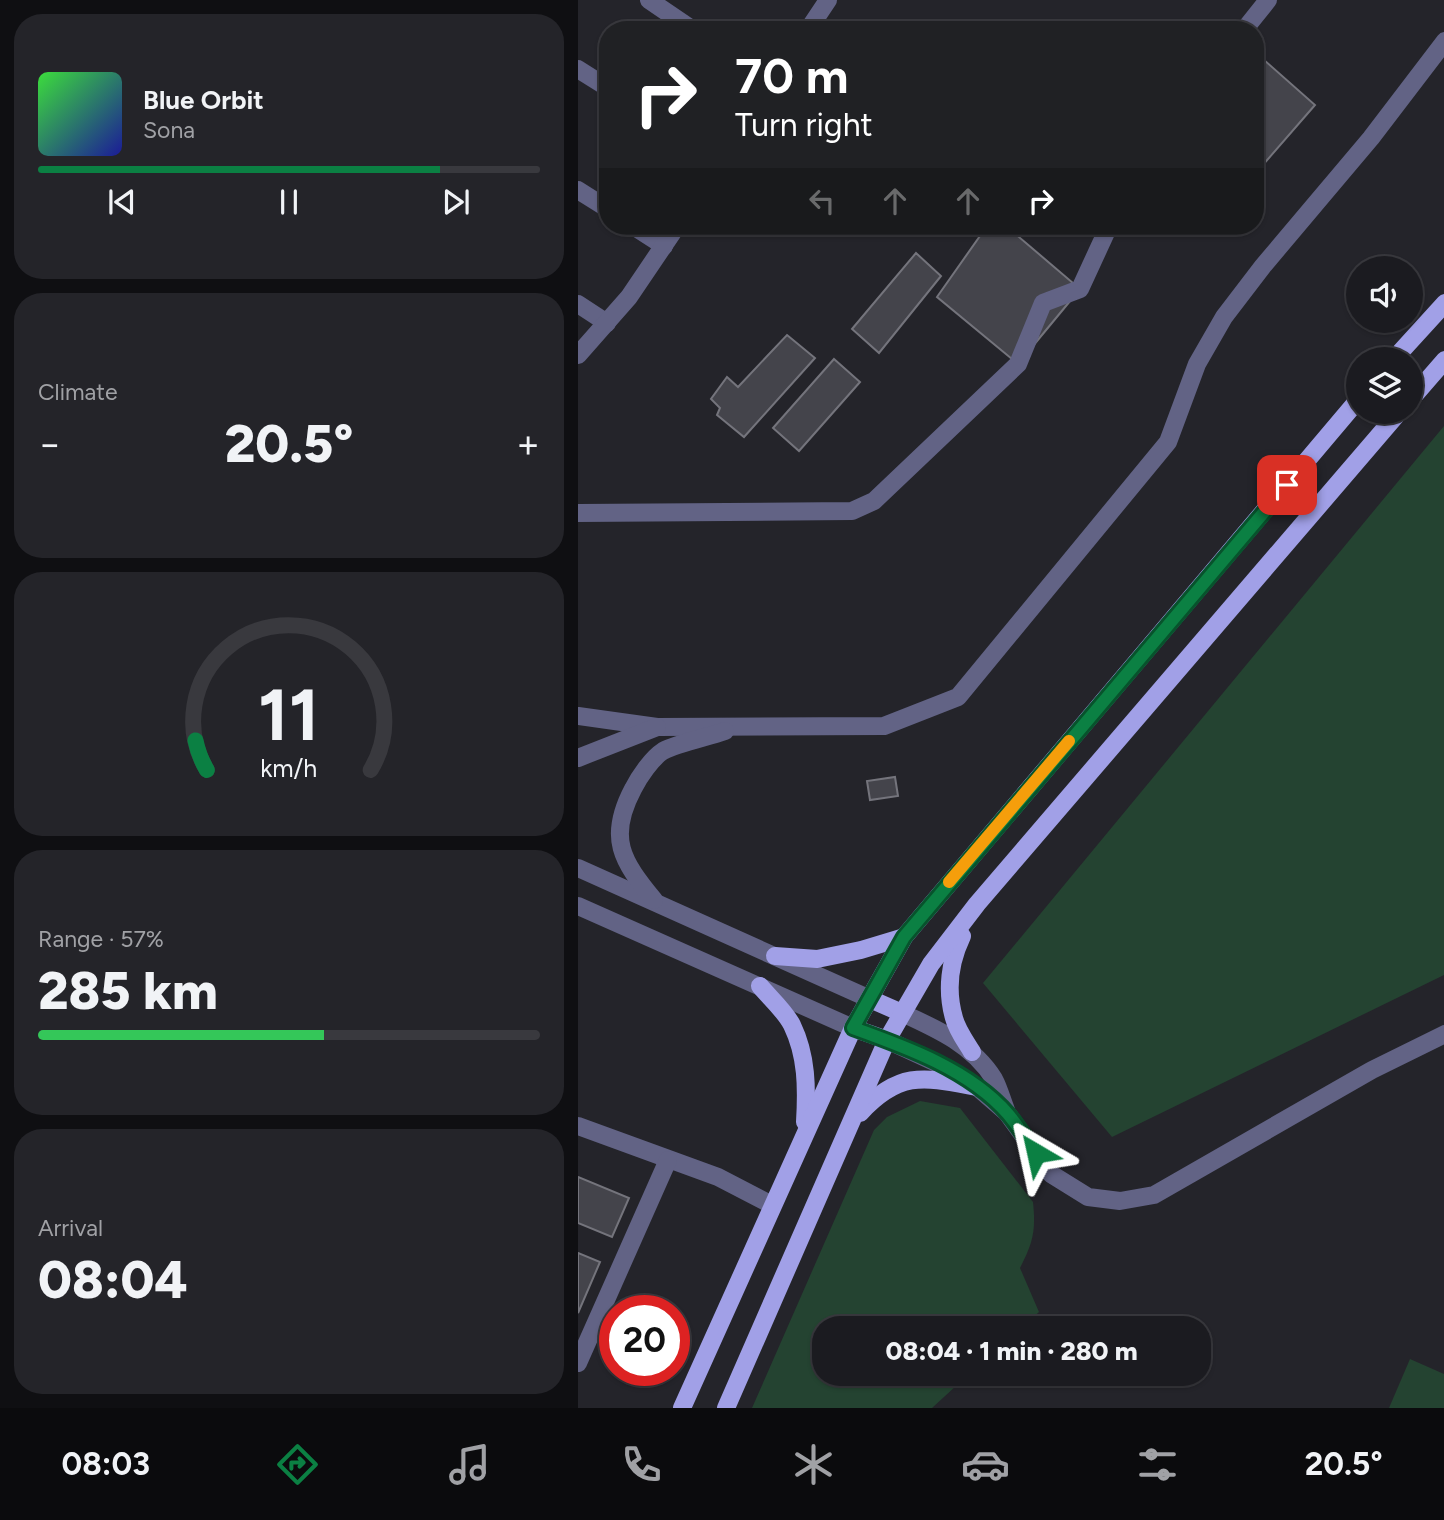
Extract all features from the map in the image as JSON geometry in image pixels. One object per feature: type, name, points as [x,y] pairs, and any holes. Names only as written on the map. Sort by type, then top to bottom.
[{"type":"main road","points":[[1405,347],[1444,303]]},
{"type":"main road","points":[[1423,385],[1444,360]]},
{"type":"main road","points":[[682,1408],[853,1028],[904,937],[1346,414]]},
{"type":"main road","points":[[726,1408],[887,1040],[931,964],[978,904],[1389,424]]},
{"type":"main road","points":[[972,1052],[954,1020],[949,986],[953,954],[978,904]]},
{"type":"main road","points":[[775,956],[817,959],[904,937]]},
{"type":"main road","points":[[760,986],[791,1023],[804,1058],[807,1087],[804,1136]]},
{"type":"main road","points":[[870,999],[902,1013]]},
{"type":"main road","points":[[853,1028],[887,1040]]},
{"type":"main road","points":[[852,1122],[876,1096],[902,1081],[935,1079],[977,1087]]},
{"type":"lane","points":[[649,0],[680,21]]},
{"type":"lane","points":[[814,21],[828,0]]},
{"type":"lane","points":[[1251,21],[1268,0]]},
{"type":"lane","points":[[578,716],[657,727],[884,726],[958,697],[1168,442],[1197,364],[1224,317],[1263,266],[1371,138],[1444,40]]},
{"type":"lane","points":[[578,69],[599,82]]},
{"type":"lane","points":[[578,190],[599,203]]},
{"type":"lane","points":[[647,235],[664,246]]},
{"type":"lane","points":[[578,355],[629,298],[671,235]]},
{"type":"lane","points":[[578,513],[852,512],[874,501],[1018,364],[1043,303],[1080,289],[1105,235]]},
{"type":"lane","points":[[578,304],[607,323]]},
{"type":"lane","points":[[656,903],[628,869],[619,839],[623,808],[638,780],[662,752],[741,725]]},
{"type":"lane","points":[[578,758],[657,727]]},
{"type":"lane","points":[[578,868],[870,999]]},
{"type":"lane","points":[[578,906],[853,1028]]},
{"type":"lane","points":[[902,1013],[943,1031],[972,1052],[994,1080],[1007,1113]]},
{"type":"lane","points":[[887,1040],[941,1065],[977,1087],[1007,1113],[1051,1174],[1088,1197],[1120,1202],[1154,1195],[1372,1070],[1444,1034]]},
{"type":"lane","points":[[578,1126],[718,1177],[772,1205]]},
{"type":"lane","points":[[578,1363],[668,1160]]},
{"type":"green space","points":[[1444,426],[1444,975],[1112,1137],[983,983]]},
{"type":"green space","points":[[920,1101],[960,1108],[1033,1202],[1032,1236],[1020,1268],[1039,1312],[1034,1316],[812,1316],[812,1386],[956,1386],[932,1408],[752,1408],[874,1130],[887,1117]]},
{"type":"green space","points":[[1410,1359],[1444,1374],[1444,1408],[1389,1408]]},
{"type":"building","points":[[1264,60],[1315,105],[1264,164]]},
{"type":"building","points":[[981,235],[1017,235],[1080,289],[1018,364],[937,297]]},
{"type":"building","points":[[916,253],[941,276],[879,353],[852,329]]},
{"type":"building","points":[[787,335],[815,358],[744,437],[717,415],[720,408],[711,399],[727,377],[738,387]]},
{"type":"building","points":[[834,359],[860,382],[799,451],[773,428]]},
{"type":"building","points":[[895,777],[898,796],[870,800],[867,781]]},
{"type":"building","points":[[578,1177],[629,1198],[612,1237],[578,1223]]},
{"type":"building","points":[[578,1253],[600,1262],[578,1313]]},
{"type":"slow traffic","points":[[949,882],[1069,741]]},
{"type":"route","points":[[1036,1153],[1007,1113],[977,1087],[941,1065],[887,1040],[853,1028],[904,937],[1287,485]]}]
